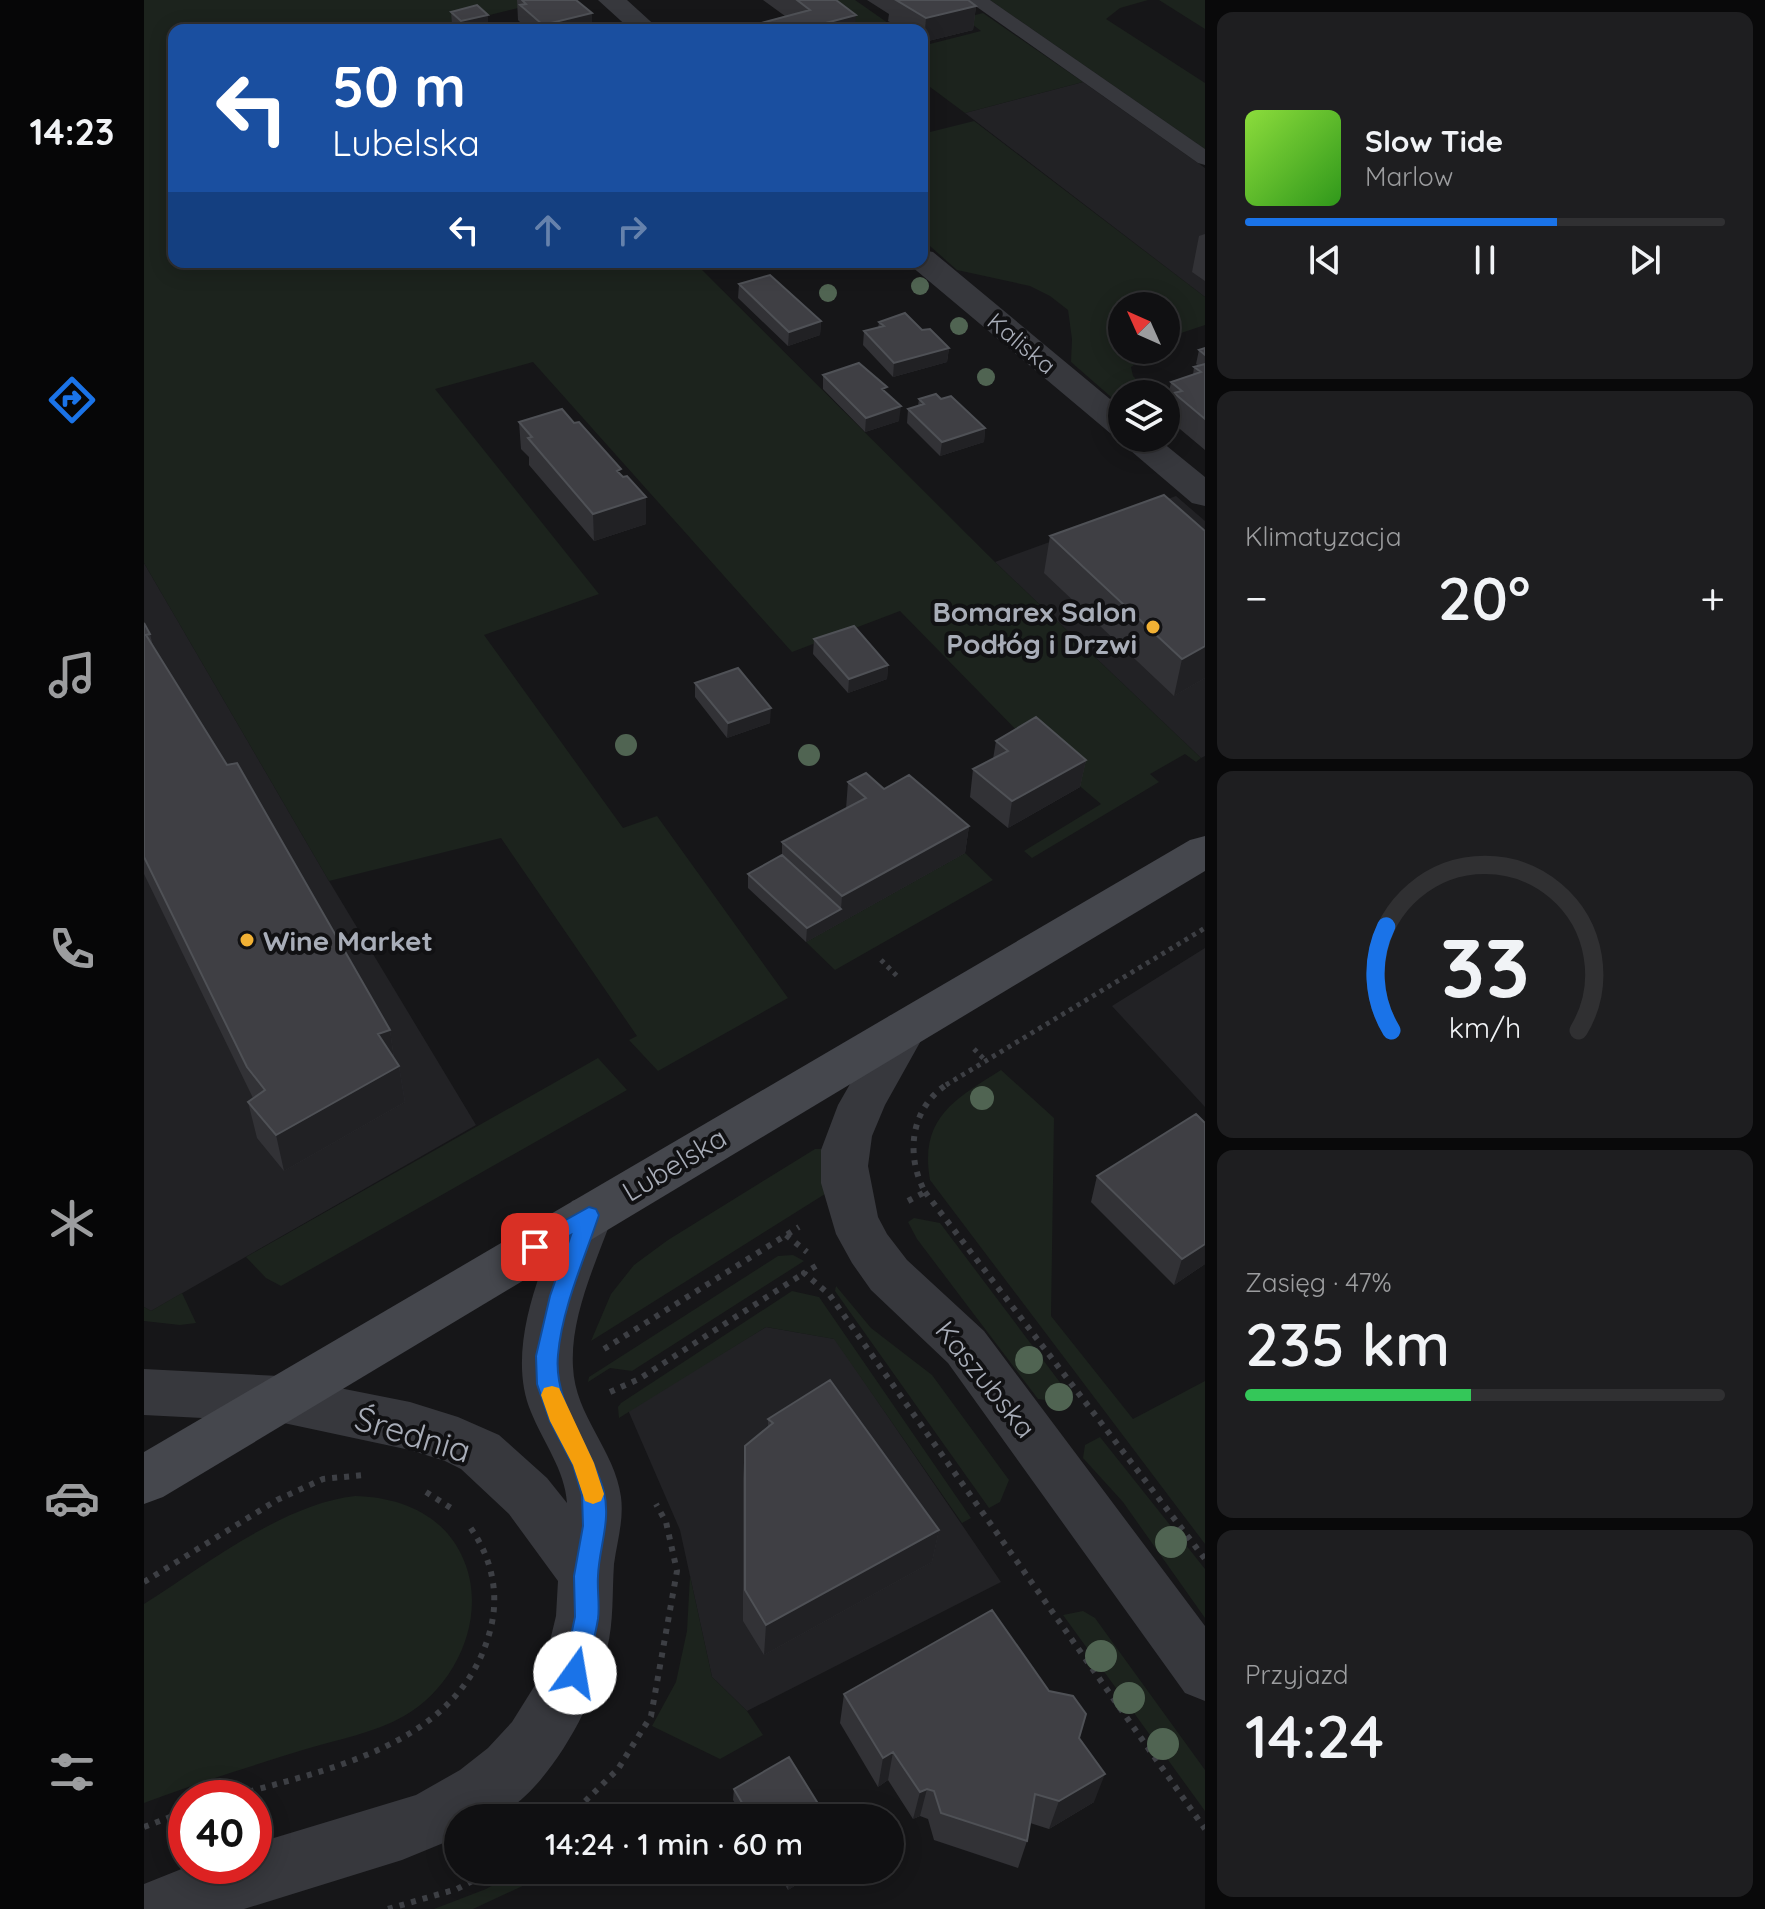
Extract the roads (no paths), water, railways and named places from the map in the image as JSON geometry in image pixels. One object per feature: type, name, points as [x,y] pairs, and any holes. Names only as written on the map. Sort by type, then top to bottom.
[{"type":"main road","name":"Lubelska","points":[[144,1480],[1205,851]]},
{"type":"street","points":[[611,0],[640,24]]},
{"type":"street","name":"Kaliska","points":[[928,264],[1108,414]]},
{"type":"street","points":[[1153,452],[1205,495]]},
{"type":"street","name":"Kaszubska","points":[[905,1028],[850,1134],[845,1150],[855,1212],[865,1243],[891,1276],[946,1324],[966,1347],[1205,1673]]},
{"type":"street","points":[[158,1909],[414,1826],[451,1809],[487,1786],[542,1732],[575,1673],[586,1617],[586,1576],[595,1526],[593,1495],[583,1463],[561,1421],[548,1384],[547,1356],[561,1296],[589,1215]]},
{"type":"street","name":"Średnia","points":[[144,1392],[279,1399],[410,1426],[480,1452],[528,1496],[559,1534],[586,1576]]},
{"type":"lane","points":[[977,0],[1205,159]]},
{"type":"place","name":"Bomarex Salon Podłóg i Drzwi","points":[[1153,627]]},
{"type":"place","name":"Wine Market","points":[[247,940]]}]
